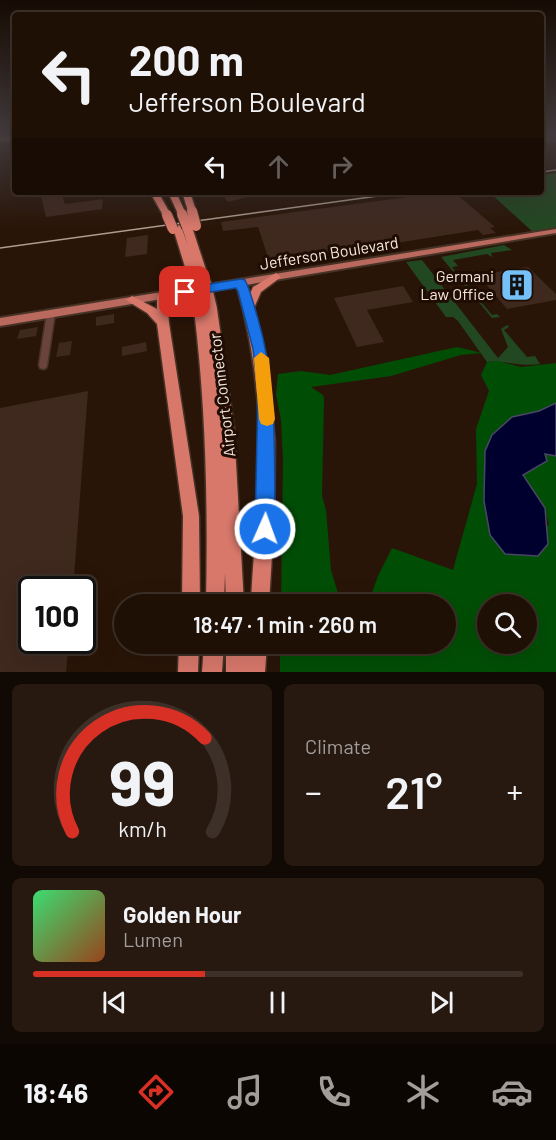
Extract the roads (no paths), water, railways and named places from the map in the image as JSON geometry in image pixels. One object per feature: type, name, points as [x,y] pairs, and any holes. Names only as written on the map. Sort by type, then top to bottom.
[{"type":"highway","points":[[157,195],[179,214],[183,227]]},
{"type":"highway","name":"Airport Connector","points":[[165,195],[179,214]]},
{"type":"highway","name":"Airport Connector","points":[[173,195],[200,278],[227,427],[235,594]]},
{"type":"highway","points":[[179,214],[185,195]]},
{"type":"highway","name":"Airport Connector","points":[[183,227],[186,252],[200,278]]},
{"type":"highway","points":[[249,308],[257,290],[276,277]]},
{"type":"highway","points":[[241,283],[260,349],[267,411],[265,529],[261,594]]},
{"type":"highway","points":[[162,296],[163,323],[188,489],[192,544],[191,594]]},
{"type":"highway","points":[[132,300],[151,310],[163,323]]},
{"type":"highway","name":"Airport Connector","points":[[205,310],[214,448],[215,594]]},
{"type":"highway","points":[[188,672],[189,654]]},
{"type":"highway","points":[[212,672],[213,654]]},
{"type":"highway","points":[[236,654],[236,672]]},
{"type":"highway","points":[[255,672],[256,654]]},
{"type":"main road","name":"Jefferson Boulevard","points":[[0,322],[556,231]]},
{"type":"street","points":[[43,365],[51,313]]},
{"type":"railway","points":[[544,172],[556,170]]},
{"type":"railway","points":[[0,248],[385,195]]},
{"type":"place","name":"Germani Law Office","points":[[517,285]]}]
